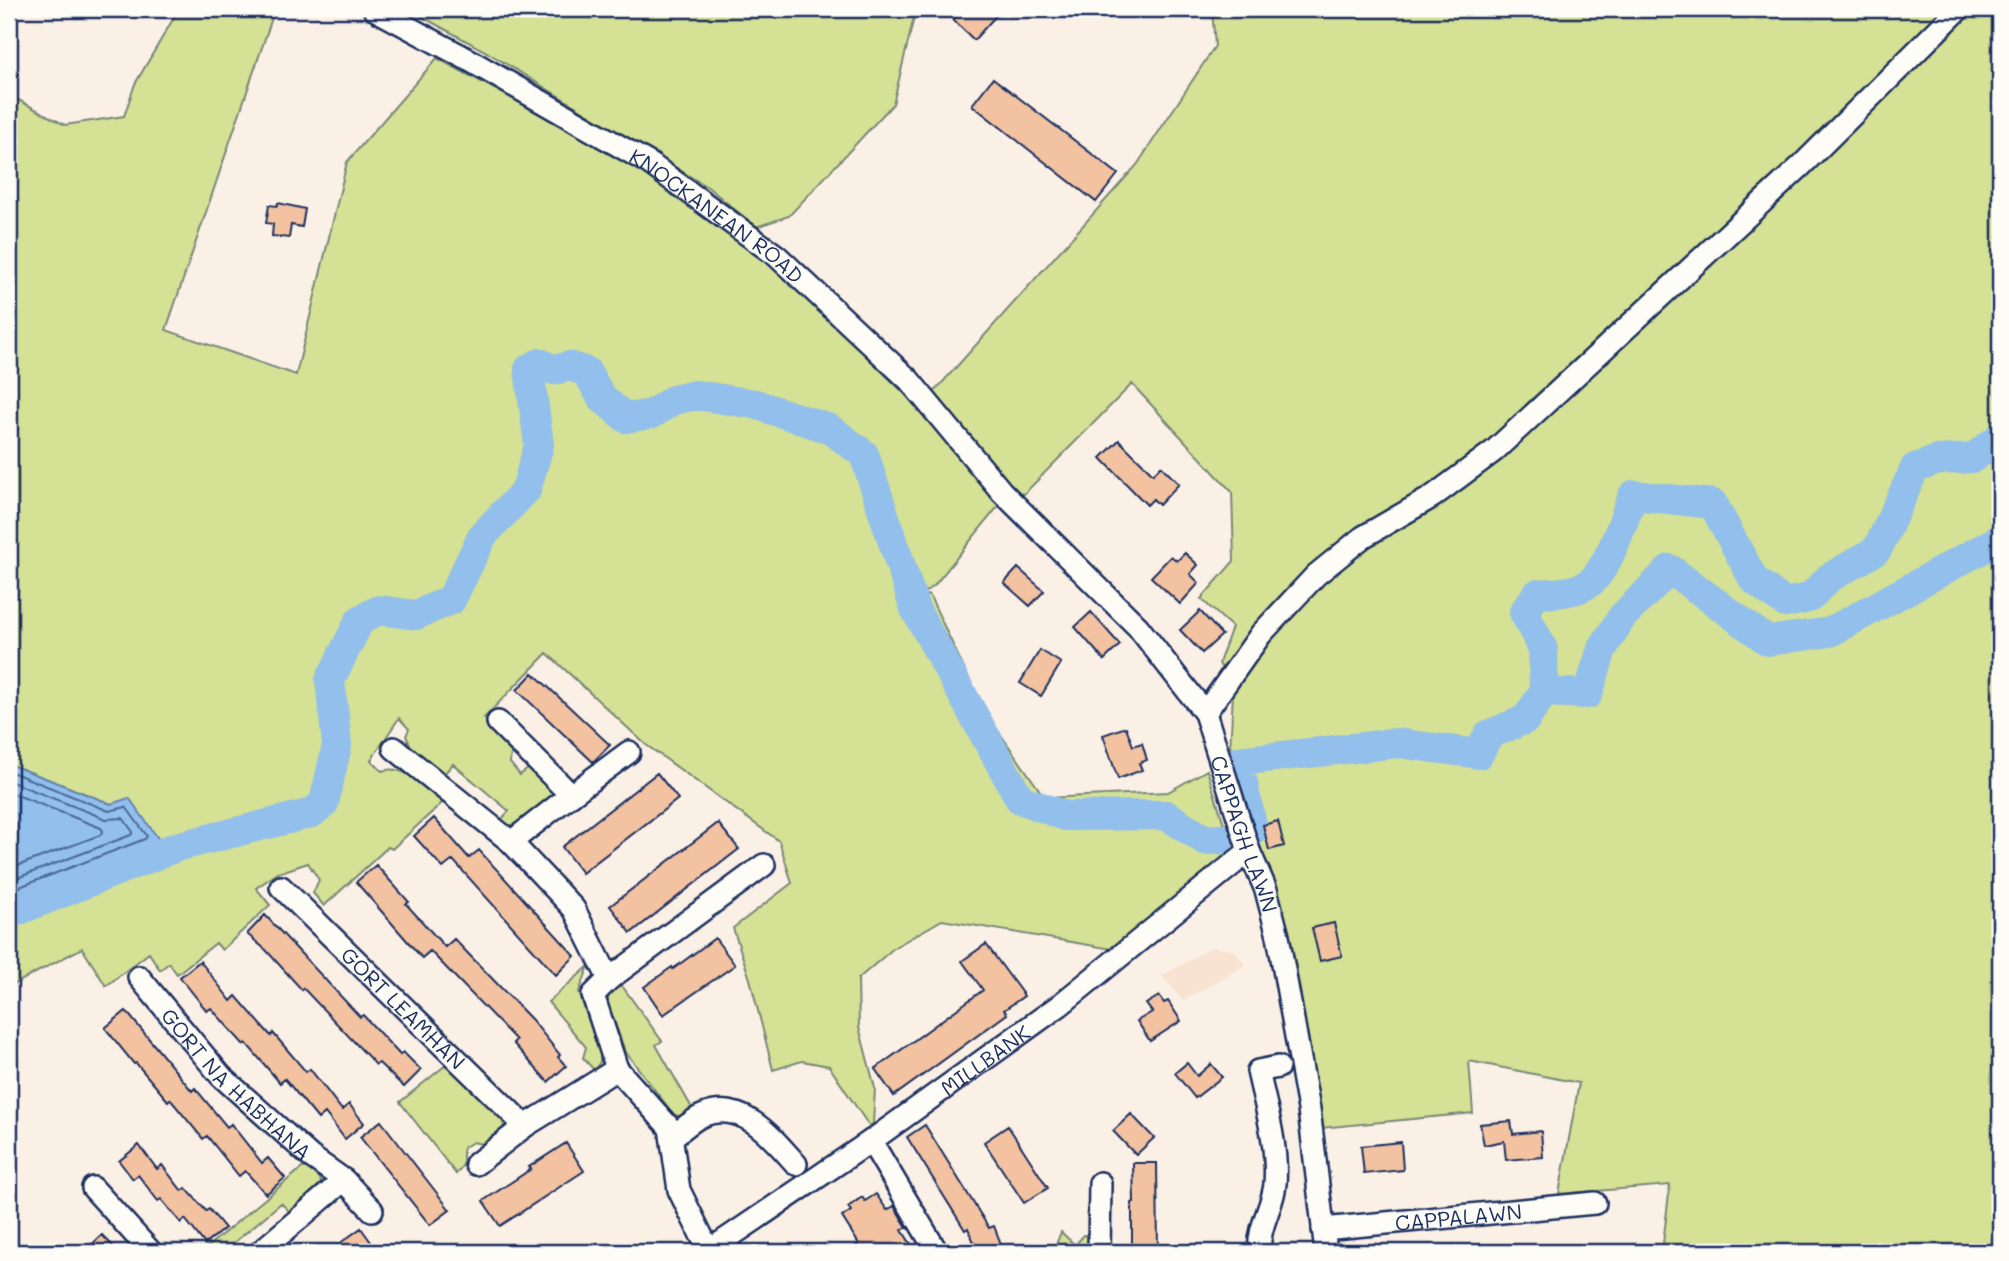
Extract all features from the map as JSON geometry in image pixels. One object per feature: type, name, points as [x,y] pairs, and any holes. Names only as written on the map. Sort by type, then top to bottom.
[{"type":"street","name":"KNOCKANEAN ROAD","points":[[374,9],[649,163],[777,256],[909,380],[1002,492]]},
{"type":"street","points":[[1205,713],[1261,634],[1316,575],[1363,537],[1432,497],[1494,451],[1801,166],[1959,9]]},
{"type":"street","name":"CAPPAGH LAWN","points":[[1002,492],[1138,627],[1205,713],[1249,851],[1266,890],[1278,936],[1309,1109],[1326,1252]]},
{"type":"street","points":[[498,722],[570,795]]},
{"type":"street","points":[[394,748],[511,842],[574,909],[609,979]]},
{"type":"street","points":[[511,842],[628,752]]},
{"type":"street","name":"MILLBANK","points":[[708,1252],[871,1141],[1060,1004],[1249,851]]},
{"type":"street","points":[[708,1252],[679,1190],[670,1128],[617,1069],[593,995],[609,979],[764,865]]},
{"type":"street","name":"GORT LEAMHAN","points":[[281,887],[525,1126]]},
{"type":"street","name":"GORT NA HABHANA","points":[[139,976],[221,1076],[310,1156],[344,1180],[372,1210]]},
{"type":"street","points":[[1260,1252],[1264,1220],[1275,1186],[1274,1144],[1258,1071],[1278,1067]]},
{"type":"street","points":[[476,1164],[525,1126],[617,1069]]},
{"type":"street","points":[[672,1137],[702,1115],[719,1111],[737,1113],[754,1122],[776,1140],[796,1164]]},
{"type":"street","points":[[871,1141],[937,1252]]},
{"type":"street","points":[[260,1252],[344,1180]]},
{"type":"street","points":[[1098,1252],[1100,1183]]},
{"type":"street","points":[[93,1188],[151,1252]]},
{"type":"street","name":"CAPPALAWN","points":[[1324,1229],[1595,1203]]},
{"type":"shaded area","points":[[1212,947],[1235,951],[1245,965],[1183,1001],[1162,976]]},
{"type":"green space","points":[[179,9],[275,9],[166,330],[296,375],[347,162],[437,58],[649,172],[771,262],[914,403],[1000,504],[934,586],[908,603],[929,594],[983,709],[1045,798],[1168,792],[1207,770],[1230,843],[1225,857],[1112,949],[942,920],[895,947],[858,979],[859,1027],[875,1088],[873,1124],[869,1126],[829,1066],[802,1061],[773,1070],[750,979],[733,928],[792,883],[779,841],[645,744],[547,653],[484,718],[512,744],[510,763],[520,775],[529,768],[555,786],[556,796],[518,823],[508,826],[499,822],[509,811],[453,764],[443,775],[413,751],[406,736],[409,729],[399,718],[371,760],[382,771],[407,774],[443,802],[392,849],[388,847],[324,906],[313,893],[319,880],[308,863],[278,873],[256,888],[270,905],[222,950],[216,943],[177,974],[169,963],[160,970],[149,953],[106,986],[82,948],[9,987],[9,899],[19,893],[112,804],[9,764],[9,95],[65,125],[124,116],[135,84]]},
{"type":"green space","points":[[408,9],[916,9],[893,104],[789,216],[756,227],[709,188],[485,51]]},
{"type":"green space","points":[[1212,9],[2000,9],[2000,1252],[1662,1252],[1670,1185],[1559,1194],[1579,1083],[1469,1061],[1473,1113],[1321,1128],[1296,969],[1278,894],[1245,826],[1230,752],[1233,693],[1219,663],[1232,627],[1201,599],[1234,561],[1232,492],[1132,384],[1020,498],[933,393],[1137,165],[1215,46]]},
{"type":"green space","points":[[589,966],[579,992],[600,1054],[600,1062],[594,1070],[583,1058],[586,1047],[548,1002]]},
{"type":"green space","points":[[620,983],[662,1041],[656,1045],[692,1108],[680,1116],[674,1115],[625,1051],[608,1004],[609,994]]},
{"type":"green space","points":[[447,1064],[502,1119],[504,1126],[491,1141],[483,1144],[473,1142],[463,1148],[463,1165],[456,1174],[400,1102]]},
{"type":"green space","points":[[307,1167],[320,1178],[321,1183],[290,1212],[281,1203],[223,1252],[201,1252],[302,1168]]},
{"type":"green space","points":[[1061,1232],[1075,1245],[1084,1235],[1089,1235],[1091,1252],[1053,1252]]},
{"type":"water","points":[[9,764],[111,804],[129,798],[160,841],[9,899]]},
{"type":"building","points":[[963,9],[1002,9],[974,40],[953,20]]},
{"type":"building","points":[[993,78],[1118,174],[1096,202],[972,105]]},
{"type":"building","points":[[278,203],[305,209],[302,227],[291,225],[289,238],[272,236],[273,224],[266,223],[269,205],[277,206]]},
{"type":"building","points":[[1119,440],[1153,474],[1161,466],[1179,484],[1159,505],[1153,499],[1147,505],[1101,458]]},
{"type":"building","points":[[1185,553],[1198,565],[1190,574],[1199,583],[1180,604],[1151,577],[1171,556],[1177,561]]},
{"type":"building","points":[[1018,568],[1044,591],[1030,606],[1004,583]]},
{"type":"building","points":[[1200,611],[1222,635],[1202,653],[1180,630]]},
{"type":"building","points":[[1091,612],[1120,645],[1104,660],[1075,627]]},
{"type":"building","points":[[1040,650],[1061,663],[1041,696],[1020,683]]},
{"type":"building","points":[[533,673],[610,745],[593,762],[517,690]]},
{"type":"building","points":[[1126,727],[1133,746],[1142,743],[1147,760],[1139,763],[1142,770],[1118,779],[1103,735]]},
{"type":"building","points":[[657,773],[678,799],[582,873],[562,847]]},
{"type":"building","points":[[434,818],[469,858],[479,850],[575,956],[556,975],[453,860],[443,868],[414,836]]},
{"type":"building","points":[[1278,821],[1284,846],[1269,850],[1263,825]]},
{"type":"building","points":[[718,823],[739,849],[631,933],[610,906]]},
{"type":"building","points":[[376,865],[409,902],[406,904],[445,947],[454,939],[532,1020],[560,1055],[558,1057],[566,1066],[548,1082],[513,1043],[516,1040],[430,951],[422,958],[356,882]]},
{"type":"building","points":[[265,915],[360,1017],[363,1015],[400,1055],[403,1052],[421,1070],[404,1087],[379,1063],[376,1065],[266,950],[247,934]]},
{"type":"building","points":[[1334,923],[1342,956],[1320,961],[1312,928]]},
{"type":"building","points":[[715,938],[735,965],[663,1015],[644,987]]},
{"type":"building","points":[[986,944],[1024,996],[1004,1010],[1007,1014],[894,1096],[875,1069],[983,990],[962,961]]},
{"type":"building","points":[[200,961],[231,1001],[236,996],[271,1036],[273,1033],[306,1072],[310,1069],[342,1110],[349,1104],[364,1123],[345,1139],[325,1113],[318,1119],[285,1079],[280,1083],[211,1008],[207,1011],[180,977]]},
{"type":"building","points":[[1159,996],[1164,1003],[1168,1001],[1181,1021],[1150,1041],[1137,1021],[1152,1012],[1146,1004]]},
{"type":"building","points":[[126,1011],[192,1091],[195,1088],[227,1127],[231,1124],[262,1163],[268,1158],[285,1178],[266,1194],[245,1171],[239,1176],[207,1136],[203,1139],[105,1028]]},
{"type":"building","points":[[1187,1063],[1197,1076],[1211,1064],[1222,1077],[1195,1098],[1175,1073]]},
{"type":"building","points":[[1131,1114],[1154,1138],[1136,1155],[1113,1131]]},
{"type":"building","points":[[381,1121],[450,1210],[430,1225],[360,1137]]},
{"type":"building","points":[[1511,1121],[1513,1134],[1541,1131],[1543,1157],[1506,1160],[1504,1141],[1484,1145],[1480,1124]]},
{"type":"building","points":[[925,1125],[989,1228],[994,1226],[1004,1252],[978,1252],[968,1228],[965,1230],[907,1137]]},
{"type":"building","points":[[1008,1126],[1048,1188],[1024,1203],[984,1142]]},
{"type":"building","points":[[1401,1142],[1403,1170],[1364,1174],[1361,1146]]},
{"type":"building","points":[[566,1143],[584,1171],[500,1226],[483,1201]]},
{"type":"building","points":[[139,1145],[157,1169],[162,1165],[182,1191],[186,1188],[225,1228],[205,1244],[185,1219],[181,1223],[161,1199],[158,1201],[138,1175],[133,1179],[119,1161]]},
{"type":"building","points":[[1133,1163],[1157,1163],[1158,1252],[1132,1252]]},
{"type":"building","points":[[876,1194],[887,1210],[894,1206],[907,1227],[902,1230],[916,1252],[847,1252],[859,1244],[842,1217],[851,1211],[848,1207],[862,1197],[865,1201]]},
{"type":"building","points":[[361,1228],[378,1252],[327,1252],[343,1241]]},
{"type":"building","points":[[102,1235],[119,1252],[84,1252]]},
{"type":"waterway","points":[[9,914],[176,847],[312,813],[324,803],[337,745],[330,680],[360,620],[379,610],[416,615],[451,600],[483,535],[526,490],[539,445],[529,369],[540,363],[554,370],[569,366],[587,372],[602,398],[626,418],[652,414],[673,400],[696,395],[755,404],[830,429],[864,454],[915,609],[1020,799],[1065,816],[1166,815],[1205,840],[1220,839]]},
{"type":"waterway","points":[[1253,830],[1238,761],[1397,743],[1479,754],[1488,735],[1526,719],[1544,692],[1543,649],[1524,612],[1537,594],[1575,590],[1594,579],[1612,550],[1633,495],[1713,504],[1754,580],[1785,603],[1809,598],[1829,578],[1877,550],[1915,468],[1938,460],[1973,458],[2000,437]]},
{"type":"waterway","points":[[1544,692],[1588,694],[1602,649],[1622,617],[1670,569],[1768,641],[1830,632],[2000,539]]}]
